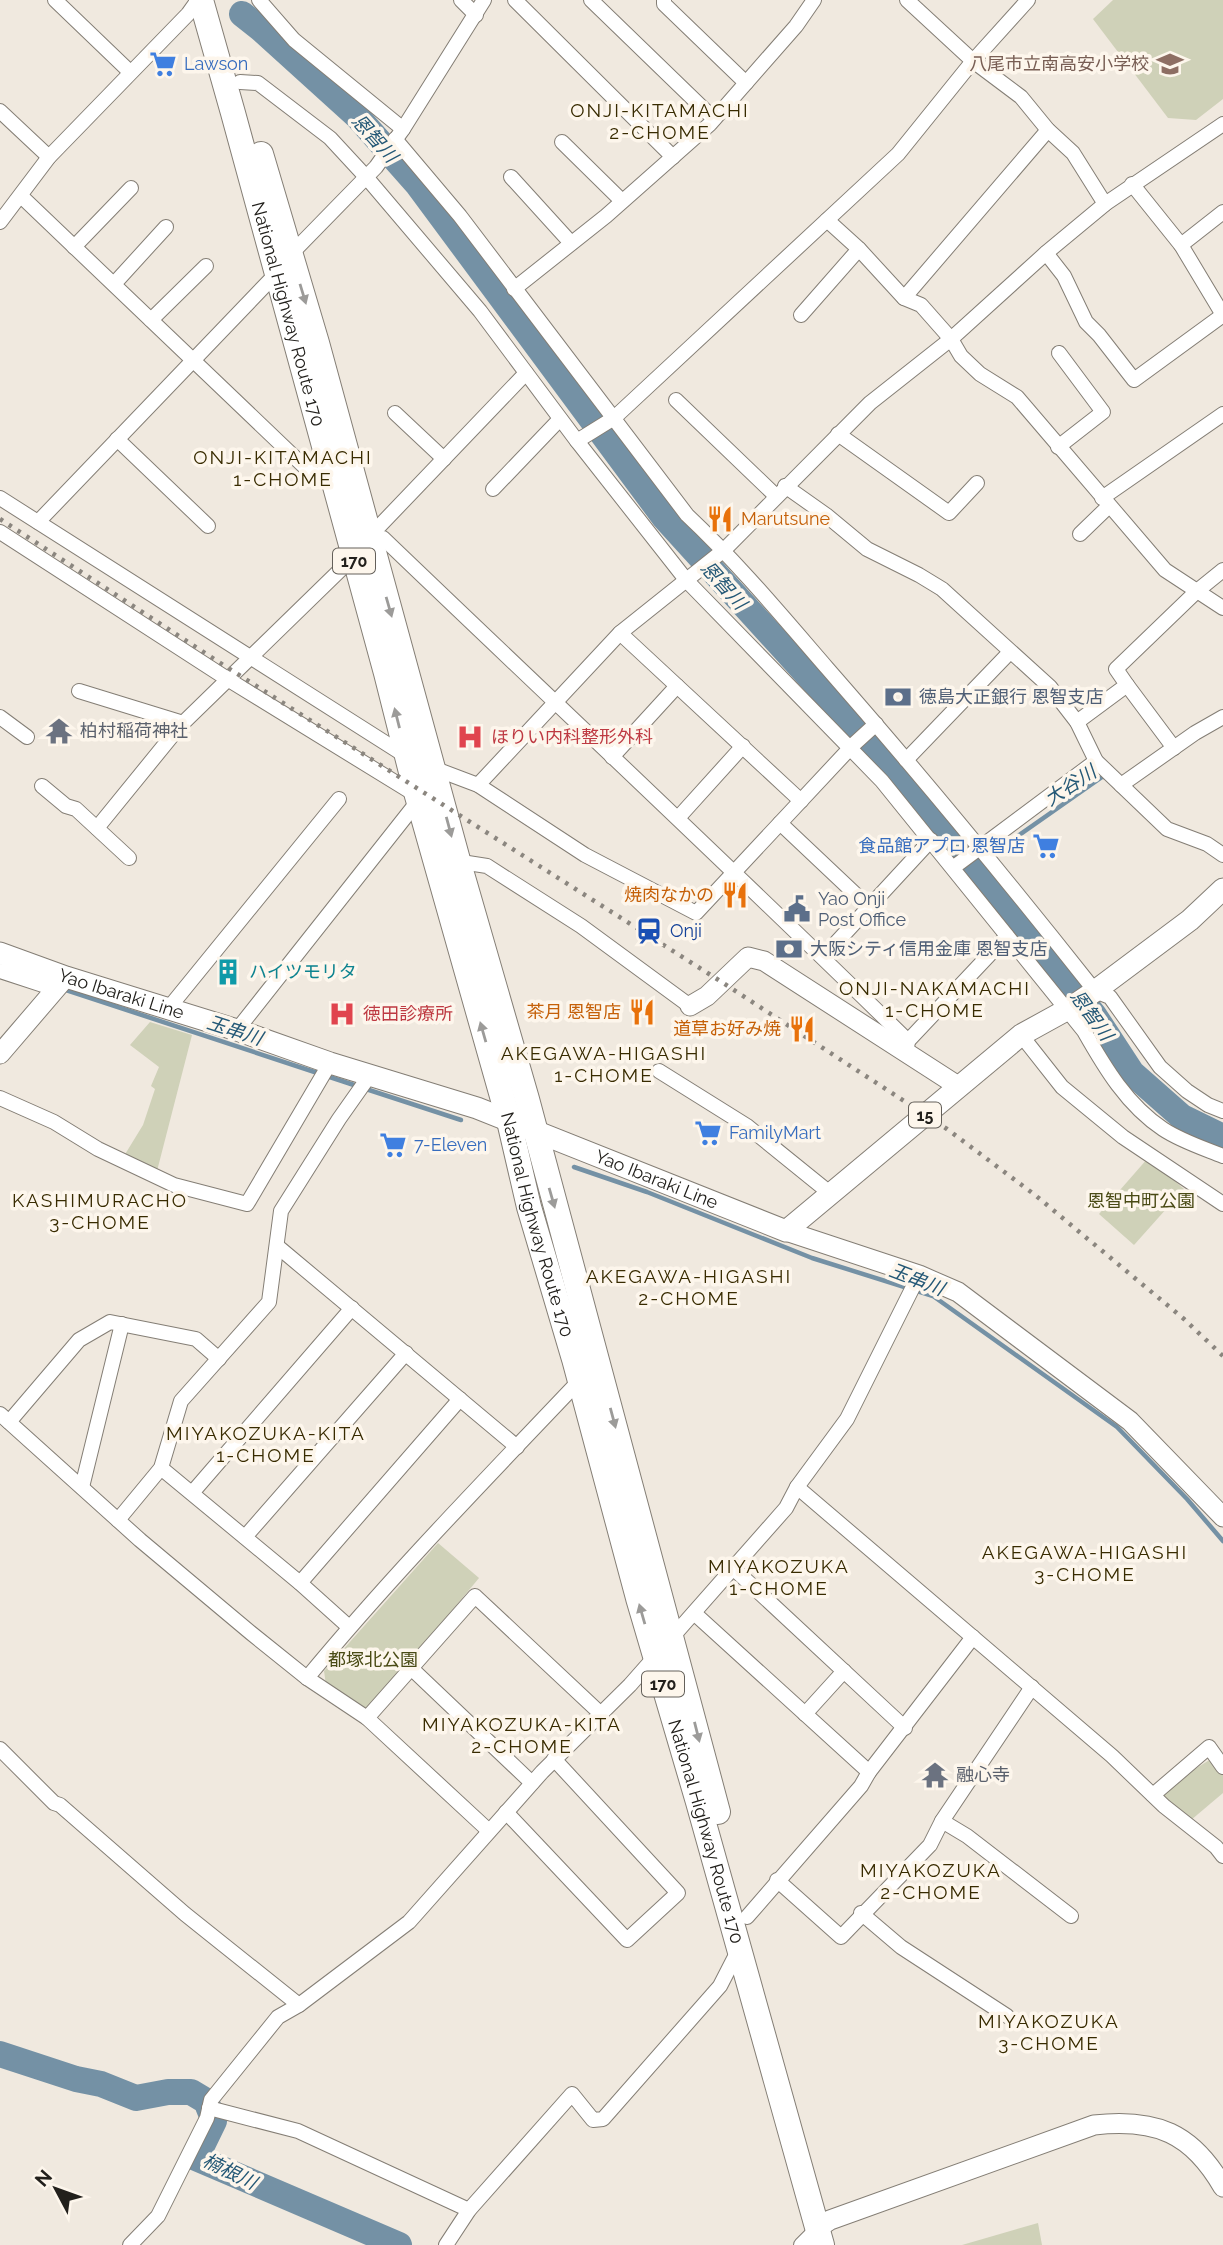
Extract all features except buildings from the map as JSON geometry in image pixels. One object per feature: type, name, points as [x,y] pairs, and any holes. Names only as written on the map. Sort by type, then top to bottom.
[{"type":"highway","name":"National Highway Route 170","points":[[193,3],[284,264],[317,343],[364,545],[418,799],[448,862],[535,1132],[747,1917],[818,2235]]},
{"type":"highway","name":"National Highway Route 170","points":[[220,8],[284,264],[333,480],[364,545],[433,768],[448,862],[529,1207],[580,1380],[654,1657],[698,1802],[818,2235],[837,2245]]},
{"type":"main road","name":"15","points":[[786,1231],[1021,1035],[1093,992],[1190,920],[1223,889]]},
{"type":"main road","name":"Yao Ibaraki Line","points":[[0,953],[60,983],[168,1009],[477,1108],[786,1231]]},
{"type":"street","points":[[55,0],[130,72]]},
{"type":"street","points":[[259,0],[294,40],[397,137],[687,516],[722,551],[876,724],[981,848],[1093,992],[1110,997],[1160,1067],[1223,1120]]},
{"type":"street","points":[[461,0],[476,15]]},
{"type":"street","points":[[38,522],[371,173],[484,0]]},
{"type":"street","points":[[515,0],[673,157]]},
{"type":"street","points":[[591,0],[714,119]]},
{"type":"street","points":[[664,0],[664,4],[746,83]]},
{"type":"street","points":[[514,289],[622,201],[714,119],[796,26],[814,0]]},
{"type":"street","points":[[907,0],[973,61],[1021,97],[1048,130],[1073,153],[1105,204]]},
{"type":"street","points":[[580,440],[612,419],[898,154],[973,61],[1028,0]]},
{"type":"street","points":[[0,222],[49,157],[193,3]]},
{"type":"street","points":[[240,82],[258,83],[371,173],[561,419],[689,579],[852,746],[955,866],[1007,936],[1084,1031],[1125,1095],[1161,1128],[1223,1156]]},
{"type":"street","points":[[0,111],[49,157]]},
{"type":"street","points":[[478,785],[620,632],[722,551],[870,403],[951,339],[1105,204],[1223,124]]},
{"type":"street","points":[[904,298],[1048,130]]},
{"type":"street","points":[[562,142],[622,201]]},
{"type":"street","points":[[511,177],[571,243]]},
{"type":"street","points":[[1046,253],[1065,276],[1086,322],[1134,380],[1223,315],[1181,245],[1132,184]]},
{"type":"street","points":[[74,247],[131,188]]},
{"type":"street","points":[[21,196],[310,472],[333,480]]},
{"type":"street","points":[[1181,245],[1223,212]]},
{"type":"street","points":[[827,220],[859,249],[904,298],[921,304],[951,339],[961,356],[980,374],[1017,397],[1165,570],[1223,608]]},
{"type":"street","points":[[114,285],[166,227]]},
{"type":"street","points":[[801,315],[859,249]]},
{"type":"street","points":[[151,320],[206,266]]},
{"type":"street","points":[[1058,447],[1103,412],[1059,353]]},
{"type":"street","points":[[97,828],[183,723],[364,545],[526,373]]},
{"type":"street","points":[[676,400],[780,491],[826,515],[867,548],[942,589],[1050,687],[1077,722],[1096,761],[1167,829],[1207,844],[1223,855]]},
{"type":"street","points":[[395,413],[444,459]]},
{"type":"street","points":[[1080,534],[1105,502],[1223,414]]},
{"type":"street","points":[[493,489],[561,419]]},
{"type":"street","points":[[838,434],[949,513],[977,483]]},
{"type":"street","points":[[117,439],[208,526]]},
{"type":"street","points":[[0,498],[407,757]]},
{"type":"street","points":[[0,532],[418,799],[237,1030]]},
{"type":"street","points":[[364,545],[383,538],[553,702],[735,871],[823,957],[907,1048]]},
{"type":"street","points":[[1174,748],[1116,669],[1197,591],[1223,570]]},
{"type":"street","points":[[620,632],[802,801]]},
{"type":"street","points":[[906,760],[1010,652]]},
{"type":"street","points":[[612,757],[677,685]]},
{"type":"street","points":[[1077,722],[1127,685]]},
{"type":"street","points":[[79,691],[183,723]]},
{"type":"street","points":[[0,717],[27,737]]},
{"type":"street","points":[[1121,785],[1223,717]]},
{"type":"street","points":[[433,768],[478,785],[585,855],[696,913],[852,746],[876,724]]},
{"type":"street","points":[[678,818],[743,746]]},
{"type":"street","points":[[955,866],[1096,761]]},
{"type":"street","points":[[42,786],[66,806],[76,809],[129,858]]},
{"type":"street","points":[[168,1009],[339,799]]},
{"type":"street","points":[[780,823],[869,907]]},
{"type":"street","points":[[823,957],[932,840]]},
{"type":"street","points":[[448,862],[486,866],[581,926],[690,1006],[707,996],[748,957],[764,961],[907,1048],[958,1086]]},
{"type":"street","points":[[907,1048],[1007,936]]},
{"type":"street","points":[[0,971],[60,983],[0,1054]]},
{"type":"street","points":[[1021,1035],[1062,1087],[1123,1137],[1223,1203]]},
{"type":"street","points":[[0,1098],[54,1122],[98,1149],[174,1185],[247,1204],[330,1063]]},
{"type":"street","points":[[659,1071],[747,1126],[831,1194]]},
{"type":"street","points":[[118,1520],[161,1468],[181,1401],[269,1302],[281,1211],[370,1075]]},
{"type":"street","points":[[1208,1105],[1223,1111]]},
{"type":"street","points":[[786,1231],[919,1275],[958,1292],[1130,1421],[1223,1517]]},
{"type":"street","points":[[276,1246],[517,1447]]},
{"type":"street","points":[[131,2245],[158,2216],[207,2118],[211,2100],[278,2017],[299,2005],[410,1922],[554,1759],[631,1685],[786,1508],[796,1487],[848,1419],[919,1275]]},
{"type":"street","points":[[192,1493],[352,1308]]},
{"type":"street","points":[[219,1359],[196,1339],[110,1322],[79,1340],[5,1418],[118,1520],[251,1633],[307,1678],[367,1718],[489,1831]]},
{"type":"street","points":[[82,1487],[122,1324]]},
{"type":"street","points":[[245,1537],[406,1353]]},
{"type":"street","points":[[307,1678],[349,1627],[439,1528],[580,1380]]},
{"type":"street","points":[[300,1583],[460,1399]]},
{"type":"street","points":[[161,1468],[349,1627]]},
{"type":"street","points":[[796,1487],[1032,1687],[1130,1772],[1164,1806],[1216,1847],[1223,1856]]},
{"type":"street","points":[[733,1568],[905,1728]]},
{"type":"street","points":[[367,1718],[475,1596],[601,1714]]},
{"type":"street","points":[[694,1613],[869,1772]]},
{"type":"street","points":[[747,1917],[861,1786],[973,1637]]},
{"type":"street","points":[[411,1668],[532,1783]]},
{"type":"street","points":[[806,1714],[844,1671]]},
{"type":"street","points":[[777,1880],[841,1937],[861,1913],[873,1905],[930,1844],[942,1821],[1032,1687]]},
{"type":"street","points":[[1153,1795],[1209,1747],[1223,1767]]},
{"type":"street","points":[[0,1749],[54,1803],[60,1805],[185,1914],[299,2005]]},
{"type":"street","points":[[506,1812],[628,1940],[678,1893],[554,1759]]},
{"type":"street","points":[[942,1821],[967,1836],[1071,1916]]},
{"type":"street","points":[[861,1913],[901,1947],[1007,2016]]},
{"type":"street","points":[[446,2245],[468,2210],[572,2094],[593,2120],[603,2119],[720,1986],[739,1950]]},
{"type":"street","points":[[209,2108],[298,2131],[468,2210]]},
{"type":"street","points":[[818,2235],[1094,2125],[1121,2122],[1149,2125],[1174,2134],[1198,2151],[1223,2187]]},
{"type":"green space","name":"八尾市立南高安小学校","points":[[1113,0],[1223,0],[1223,99],[1196,120],[1168,118],[1093,19]]},
{"type":"green space","points":[[150,1022],[192,1035],[157,1171],[124,1156],[143,1125],[155,1089],[151,1086],[159,1067],[130,1045]]},
{"type":"green space","name":"恩智中町公園","points":[[1148,1158],[1184,1189],[1134,1245],[1099,1214]]},
{"type":"green space","name":"都塚北公園","points":[[438,1543],[479,1578],[371,1708],[361,1710],[326,1685],[324,1671]]},
{"type":"green space","points":[[1211,1759],[1223,1775],[1223,1793],[1191,1820],[1161,1798],[1187,1774]]},
{"type":"green space","points":[[1038,2223],[1042,2245],[962,2245]]},
{"type":"waterway","name":"恩智川","points":[[242,14],[356,115],[418,185],[664,517],[895,771],[975,866],[1094,1015],[1132,1073],[1182,1117],[1223,1137]]},
{"type":"waterway","name":"大谷川","points":[[975,866],[1102,777],[1107,777]]},
{"type":"waterway","name":"玉串川","points":[[63,989],[357,1086]]},
{"type":"waterway","name":"玉串川","points":[[366,1089],[461,1120]]},
{"type":"waterway","name":"玉串川","points":[[574,1167],[647,1192],[812,1258],[933,1296],[1117,1427],[1187,1499],[1223,1541]]},
{"type":"waterway","name":"楠根川","points":[[0,2054],[76,2079],[101,2084],[136,2098],[168,2092],[191,2092],[206,2101],[214,2121],[196,2158],[399,2245]]},
{"type":"railway","points":[[0,519],[947,1129],[1035,1195],[1184,1319],[1223,1356]]},
{"type":"place","name":"Lawson","points":[[163,64]]},
{"type":"place","name":"八尾市立南高安小学校","points":[[1170,64]]},
{"type":"place","name":"Marutsune","points":[[720,519]]},
{"type":"place","name":"徳島大正銀行 恩智支店","points":[[898,697]]},
{"type":"place","name":"柏村稲荷神社","points":[[59,731]]},
{"type":"place","name":"ほりい内科整形外科","points":[[470,737]]},
{"type":"place","name":"食品館アプロ 恩智店","points":[[1046,846]]},
{"type":"place","name":"焼肉なかの","points":[[735,895]]},
{"type":"place","name":"Yao Onji Post Office","points":[[797,909]]},
{"type":"place","name":"Onji","points":[[649,931]]},
{"type":"place","name":"大阪シティ信用金庫 恩智支店","points":[[789,949]]},
{"type":"place","name":"ハイツモリタ","points":[[228,972]]},
{"type":"place","name":"茶月 恩智店","points":[[642,1012]]},
{"type":"place","name":"徳田診療所","points":[[342,1014]]},
{"type":"place","name":"道草お好み焼","points":[[802,1029]]},
{"type":"place","name":"FamilyMart","points":[[708,1133]]},
{"type":"place","name":"7-Eleven","points":[[393,1145]]},
{"type":"place","name":"融心寺","points":[[935,1775]]},
{"type":"district","name":"ONJI-KITAMACHI 2-CHOME","points":[[660,121]]},
{"type":"district","name":"ONJI-KITAMACHI 1-CHOME","points":[[283,468]]},
{"type":"district","name":"ONJI-NAKAMACHI 1-CHOME","points":[[935,999]]},
{"type":"district","name":"AKEGAWA-HIGASHI 1-CHOME","points":[[604,1064]]},
{"type":"district","name":"KASHIMURACHO 3-CHOME","points":[[100,1211]]},
{"type":"district","name":"AKEGAWA-HIGASHI 2-CHOME","points":[[689,1287]]},
{"type":"district","name":"MIYAKOZUKA-KITA 1-CHOME","points":[[266,1444]]},
{"type":"district","name":"AKEGAWA-HIGASHI 3-CHOME","points":[[1085,1563]]},
{"type":"district","name":"MIYAKOZUKA 1-CHOME","points":[[779,1577]]},
{"type":"district","name":"MIYAKOZUKA-KITA 2-CHOME","points":[[522,1735]]},
{"type":"district","name":"MIYAKOZUKA 2-CHOME","points":[[931,1881]]},
{"type":"district","name":"MIYAKOZUKA 3-CHOME","points":[[1049,2032]]}]
